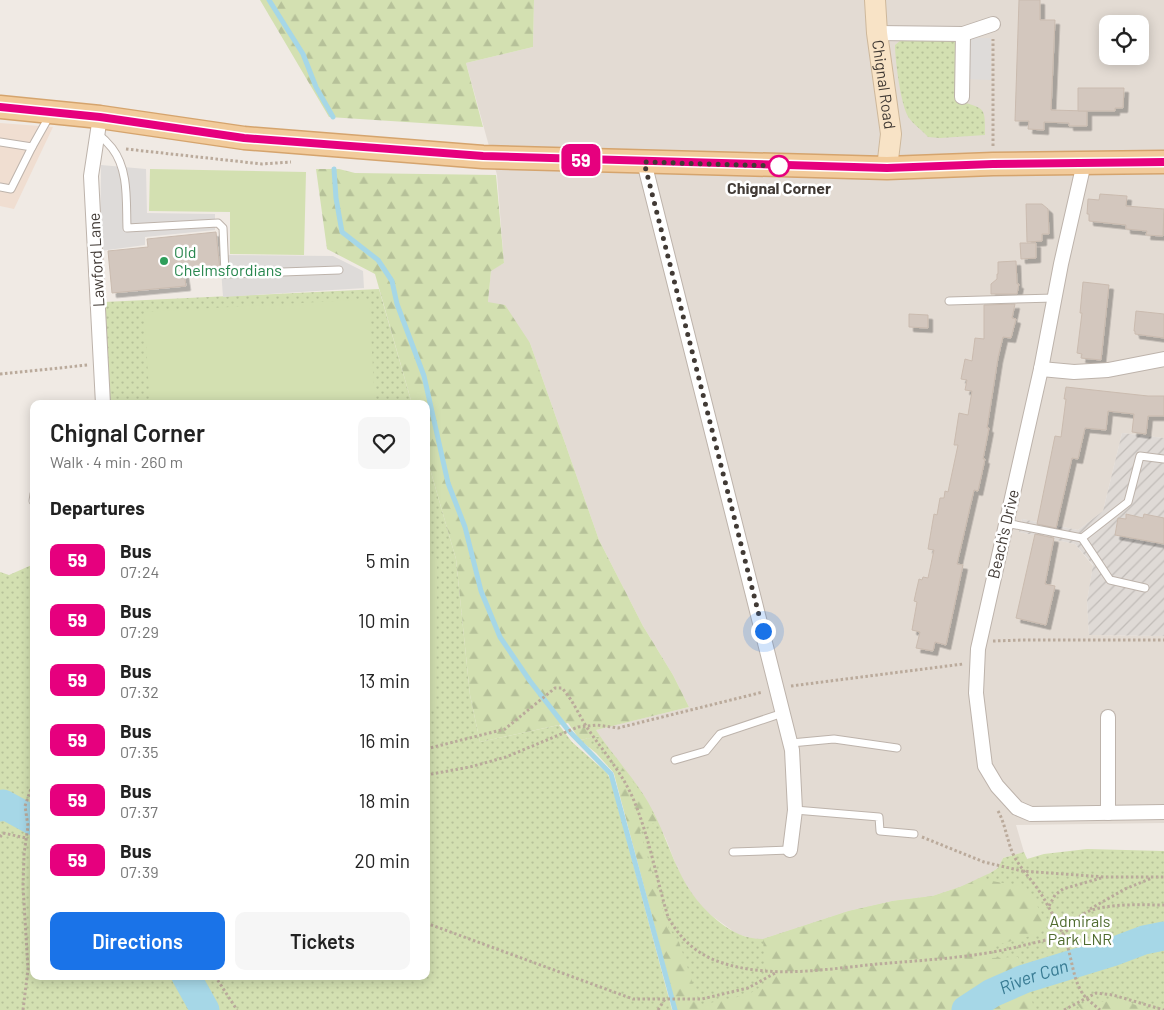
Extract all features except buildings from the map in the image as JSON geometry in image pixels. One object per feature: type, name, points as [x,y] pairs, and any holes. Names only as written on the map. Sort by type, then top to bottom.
[{"type":"main road","points":[[0,107],[52,112],[99,125],[483,156],[887,168],[993,164],[1164,162]]},
{"type":"street","name":"Chignal Road","points":[[874,0],[891,134],[887,168]]},
{"type":"street","points":[[877,33],[963,34],[993,24]]},
{"type":"street","points":[[962,97],[963,34]]},
{"type":"street","name":"Lawford Lane","points":[[99,125],[91,176],[103,400]]},
{"type":"street","points":[[644,162],[791,743],[795,810],[790,850]]},
{"type":"street","name":"Beach's Drive","points":[[1084,163],[1041,369],[978,649],[976,693],[985,766],[997,786],[1017,808],[1031,814],[1164,812]]},
{"type":"street","points":[[1041,369],[1082,372],[1108,370],[1164,359]]},
{"type":"street","points":[[1108,717],[1108,813]]},
{"type":"lane","points":[[0,187],[11,189],[52,112]]},
{"type":"lane","points":[[99,125],[119,159],[125,178],[127,228],[218,223],[223,228],[226,274],[340,270]]},
{"type":"lane","points":[[0,142],[32,147]]},
{"type":"lane","points":[[950,301],[1055,298]]},
{"type":"lane","points":[[1082,538],[1128,502],[1140,456],[1164,459]]},
{"type":"lane","points":[[1006,522],[1082,538],[1110,580],[1145,588]]},
{"type":"lane","points":[[675,760],[706,751],[720,734],[783,713]]},
{"type":"lane","points":[[791,743],[834,739],[897,748]]},
{"type":"lane","points":[[795,810],[879,817],[880,831],[914,834]]},
{"type":"lane","points":[[733,852],[790,850]]},
{"type":"path","points":[[993,24],[993,164]]},
{"type":"path","points":[[0,374],[101,364]]},
{"type":"path","points":[[978,649],[988,642],[1014,640],[1164,640]]},
{"type":"path","points":[[430,748],[505,729],[526,714],[555,688],[562,688],[569,696],[586,726],[617,768],[632,796],[644,829],[668,916],[682,938],[697,951],[716,961],[747,969],[777,972],[818,970],[957,957],[999,950],[1063,934],[1087,911],[1125,889],[1155,877]]},
{"type":"path","points":[[430,774],[470,767],[506,757],[578,727],[586,726]]},
{"type":"path","points":[[997,786],[995,805],[1004,822],[1013,855],[1049,906],[1053,918],[1063,934],[1079,989],[1100,1010]]},
{"type":"path","points":[[23,1010],[28,969],[23,887],[24,854],[28,826],[25,806],[30,793]]},
{"type":"path","points":[[0,838],[3,833],[26,838]]},
{"type":"path","points":[[914,834],[984,862],[1022,870],[1106,877],[1164,877]]},
{"type":"path","points":[[1049,906],[1055,895],[1063,889],[1106,877]]},
{"type":"path","points":[[1087,911],[1114,906],[1164,905]]},
{"type":"path","points":[[430,924],[633,999],[702,999],[748,988],[777,972]]},
{"type":"path","points":[[218,980],[237,1010]]},
{"type":"path","points":[[1064,1010],[1096,993],[1113,995],[1164,1010]]},
{"type":"path","points":[[658,1010],[666,999]]},
{"type":"shaded area","points":[[534,0],[1164,0],[1164,438],[1122,433],[1103,511],[1078,530],[1022,519],[1019,532],[1075,544],[1093,566],[1087,601],[1089,635],[1164,636],[1164,823],[1016,825],[1024,852],[1003,858],[998,868],[980,879],[933,896],[893,901],[849,911],[763,939],[754,939],[737,934],[708,913],[692,896],[681,878],[666,839],[643,795],[595,730],[689,707],[673,675],[643,626],[599,540],[530,343],[488,302],[491,270],[504,263],[497,175],[466,63],[533,47]]},
{"type":"shaded area","points":[[969,38],[991,38],[991,80],[961,79]]},
{"type":"shaded area","points":[[0,123],[53,127],[14,209],[0,206]]},
{"type":"shaded area","points":[[101,165],[146,169],[147,213],[215,214],[215,230],[145,237],[145,245],[100,251]]},
{"type":"shaded area","points":[[220,255],[333,256],[363,271],[364,288],[223,297]]},
{"type":"shaded area","points":[[1122,433],[1164,438],[1164,636],[1089,635],[1087,601],[1093,565],[1075,544],[1019,532],[1022,519],[1078,530],[1103,511]]},
{"type":"green space","points":[[260,0],[534,0],[533,47],[466,63],[483,127],[329,117]]},
{"type":"green space","points":[[949,38],[956,42],[959,101],[982,110],[985,119],[985,135],[928,137],[911,121],[903,104],[895,45],[901,40]]},
{"type":"green space","points":[[150,169],[306,172],[304,255],[230,254],[230,212],[149,211]]},
{"type":"green space","points":[[316,169],[339,169],[355,173],[496,175],[504,263],[491,271],[488,302],[505,305],[530,343],[599,540],[643,626],[673,675],[689,707],[596,730],[600,736],[580,740],[568,723],[480,742],[470,695],[456,559],[430,469],[430,400],[411,400],[375,274],[327,249]]},
{"type":"green space","name":"Old Chelmsfordians","points":[[379,289],[411,400],[110,400],[104,302]]},
{"type":"green space","name":"Old Chelmsfordians","points":[[369,299],[375,400],[150,400],[144,312]]},
{"type":"green space","points":[[430,469],[456,559],[470,695],[480,742],[559,725],[572,742],[607,773],[611,781],[672,1010],[0,1010],[0,572],[9,575],[30,566],[30,980],[430,980]]},
{"type":"green space","points":[[430,558],[437,558],[436,710],[430,710]]},
{"type":"green space","name":"Admirals Park LNR","points":[[600,736],[633,779],[653,811],[674,861],[691,892],[718,921],[734,932],[750,938],[763,939],[849,911],[893,901],[933,896],[960,887],[990,873],[998,868],[1003,858],[1024,852],[1027,859],[1044,854],[1087,849],[1164,851],[1164,1010],[677,1010],[614,773],[596,753],[580,740]]},
{"type":"green space","points":[[621,766],[643,795],[657,821],[640,831],[669,929],[679,942],[700,1005],[747,995],[766,984],[763,939],[849,911],[893,901],[933,896],[980,879],[1026,887],[1045,919],[1041,933],[989,947],[991,958],[1018,957],[1021,970],[1009,974],[953,1010],[677,1010],[614,773]]},
{"type":"green space","points":[[1164,921],[1164,945],[1151,929]]},
{"type":"green space","points":[[1028,987],[1034,1008],[1031,1010],[981,1010],[996,1000]]},
{"type":"green space","points":[[1122,1000],[1149,1010],[1082,1010],[1077,1004]]},
{"type":"waterway","points":[[269,0],[303,54],[316,87],[333,117]]},
{"type":"waterway","points":[[334,169],[336,198],[342,232],[378,260],[392,281],[397,304],[424,376],[429,400]]},
{"type":"waterway","points":[[430,403],[448,483],[465,527],[481,591],[500,637],[530,681],[568,730],[611,774],[675,1010]]},
{"type":"waterway","name":"River Can","points":[[0,807],[3,804],[30,819]]},
{"type":"waterway","name":"River Can","points":[[966,1010],[992,993],[1024,979],[1112,952],[1144,940],[1164,936]]},
{"type":"waterway","name":"River Can","points":[[188,980],[205,1010]]},
{"type":"bus line","name":"59","points":[[0,107],[100,117],[244,138],[483,156],[887,168],[993,164],[1164,162]]},
{"type":"place","name":"Chignal Corner","points":[[779,166]]},
{"type":"place","name":"Old Chelmsfordians","points":[[164,261]]},
{"type":"route","points":[[763,631],[644,162],[779,166]]}]
